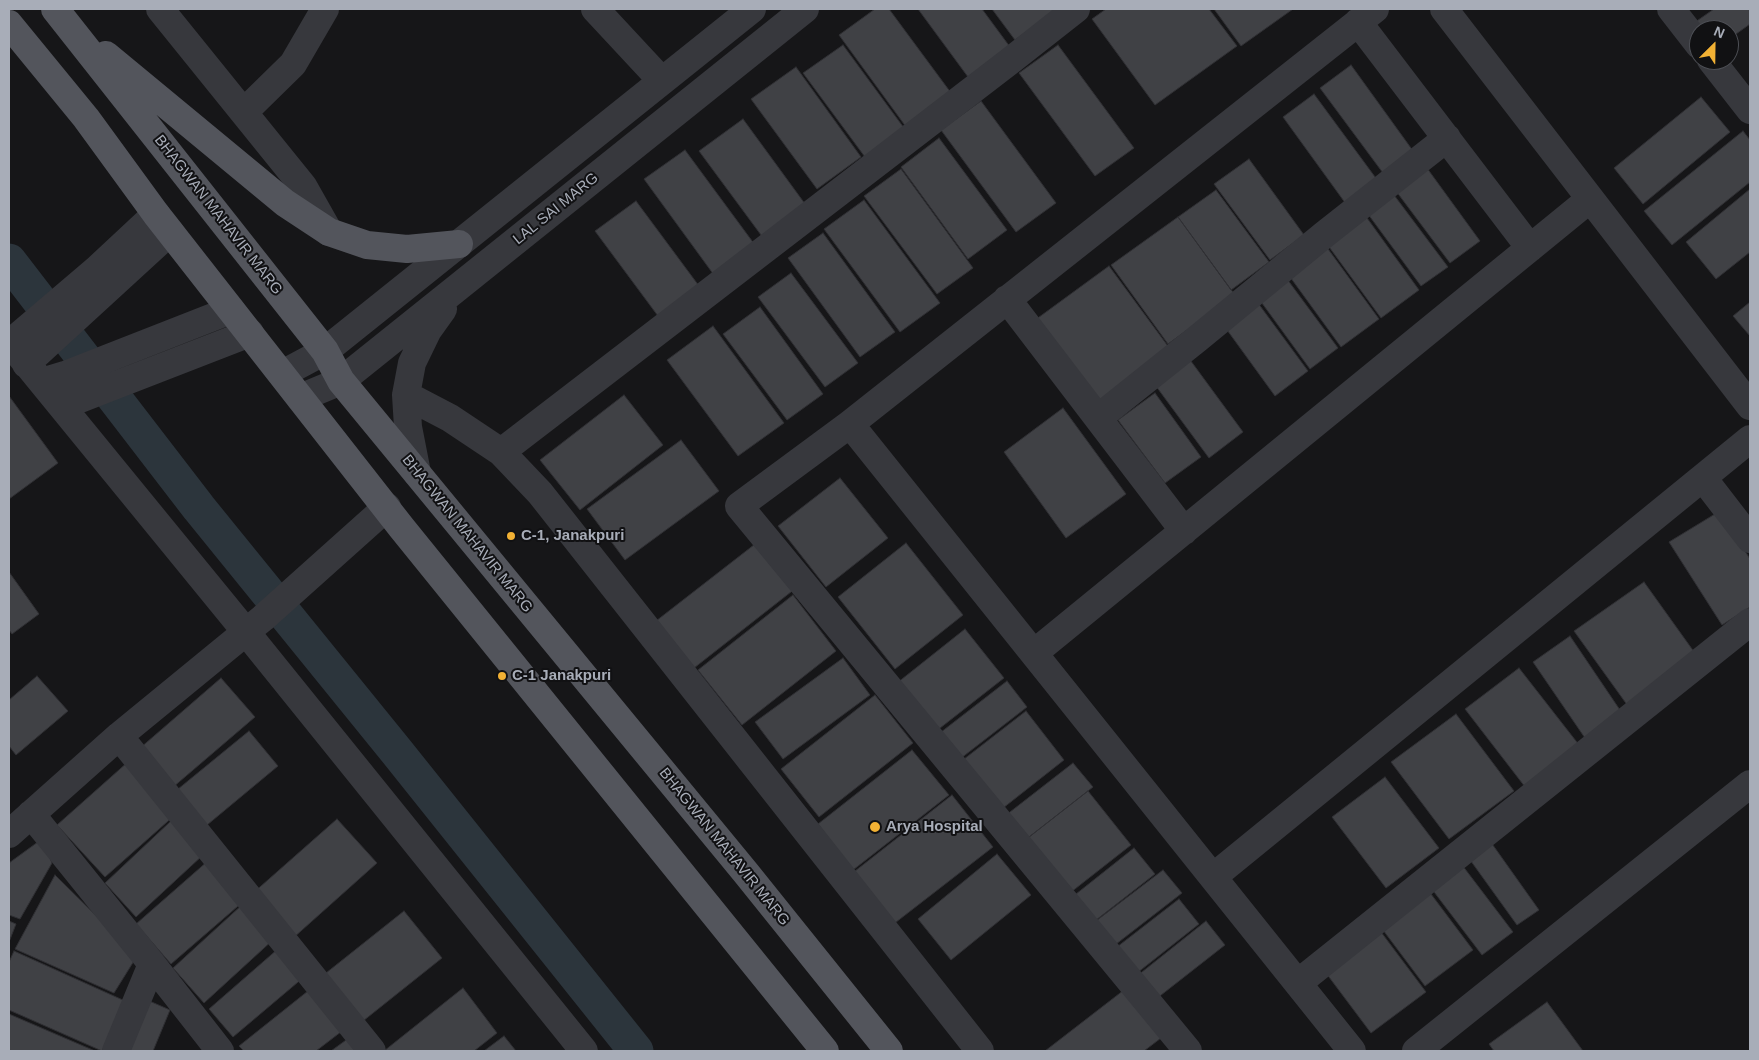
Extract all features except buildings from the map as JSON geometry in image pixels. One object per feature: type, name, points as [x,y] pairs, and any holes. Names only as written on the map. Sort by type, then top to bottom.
[{"type":"main road","points":[[59,15],[285,203],[329,232],[367,245],[407,249],[459,244]]},
{"type":"main road","name":"BHAGWAN MAHAVIR MARG","points":[[59,15],[325,351],[341,380],[746,872],[889,1051]]},
{"type":"main road","points":[[9,24],[86,118],[163,223],[413,542],[825,1051]]},
{"type":"street","points":[[160,9],[303,186],[329,232]]},
{"type":"street","points":[[244,112],[293,64],[325,9]]},
{"type":"street","points":[[595,9],[662,81]]},
{"type":"street","points":[[282,374],[325,351],[752,9]]},
{"type":"street","name":"LAL SAI MARG","points":[[300,398],[341,380],[805,9]]},
{"type":"street","points":[[501,452],[1002,68],[1076,9]]},
{"type":"street","points":[[1444,9],[1750,406]]},
{"type":"street","points":[[1671,9],[1689,32]]},
{"type":"street","points":[[1188,1051],[739,506],[850,424],[1367,16],[1447,138],[1530,248]]},
{"type":"street","points":[[1719,70],[1750,110]]},
{"type":"street","points":[[1098,418],[1447,138]]},
{"type":"street","points":[[1034,653],[1590,199]]},
{"type":"street","points":[[29,353],[105,277],[163,223]]},
{"type":"street","points":[[417,473],[408,427],[406,395],[412,363],[428,330],[460,285]]},
{"type":"street","points":[[1008,299],[1184,531]]},
{"type":"street","points":[[29,353],[152,340],[232,310]]},
{"type":"street","points":[[72,403],[250,334]]},
{"type":"street","points":[[29,353],[255,625],[584,1051]]},
{"type":"street","points":[[406,395],[450,418],[501,452],[540,493],[980,1051]]},
{"type":"street","points":[[850,424],[1352,1051]]},
{"type":"street","points":[[1213,877],[1750,439]]},
{"type":"street","points":[[1703,478],[1750,539]]},
{"type":"street","points":[[9,834],[119,736],[255,625],[387,507]]},
{"type":"street","points":[[1298,983],[1750,622]]},
{"type":"street","points":[[119,736],[372,1051]]},
{"type":"street","points":[[1416,1051],[1750,784]]},
{"type":"street","points":[[31,814],[220,1051]]},
{"type":"street","points":[[116,1051],[152,964]]},
{"type":"waterway","points":[[9,261],[199,508],[636,1051]]},
{"type":"place","name":"C-1, Janakpuri","points":[[511,536]]},
{"type":"place","name":"C-1 Janakpuri","points":[[502,676]]},
{"type":"place","name":"Arya Hospital","points":[[875,827]]}]
